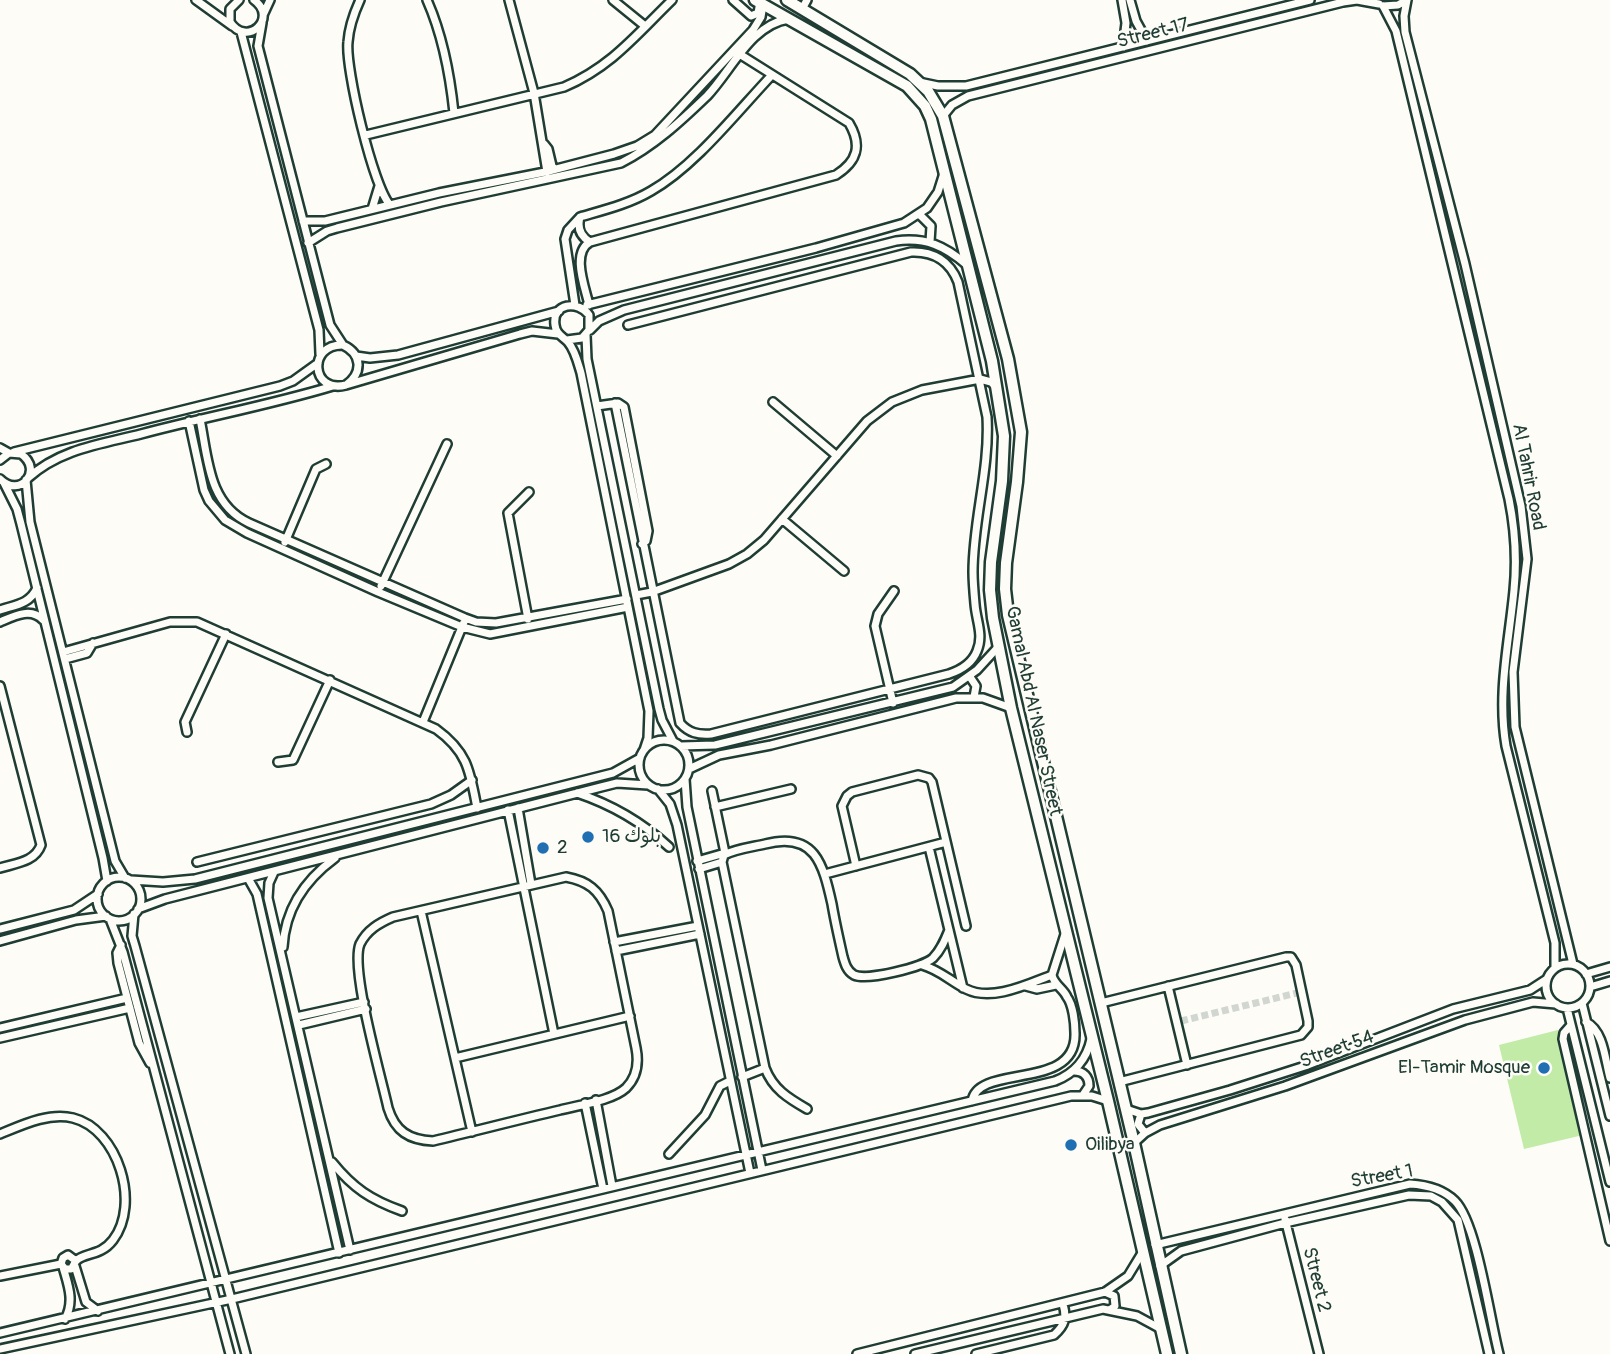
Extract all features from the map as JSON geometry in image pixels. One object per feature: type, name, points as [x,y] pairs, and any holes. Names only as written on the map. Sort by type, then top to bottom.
[{"type":"main road","name":"Gamal Abd Al Naser Street","points":[[790,1],[804,5],[919,82],[935,100],[943,116],[1016,396],[1021,432],[1006,563],[1008,615],[1134,1143],[1181,1354]]},
{"type":"main road","name":"Gamal Abd Al Naser Street","points":[[759,3],[895,78],[917,95],[931,119],[992,361],[1004,436],[1002,481],[991,562],[993,618],[1011,708],[1167,1354]]},
{"type":"main road","points":[[1040,823],[1050,825],[1057,819]]},
{"type":"main road","points":[[1047,852],[1055,845],[1063,845]]},
{"type":"street","points":[[196,0],[237,30],[253,32],[262,23]]},
{"type":"street","points":[[239,0],[230,9],[229,15],[237,30],[319,330],[319,375],[333,386]]},
{"type":"street","points":[[254,0],[260,5],[263,14]]},
{"type":"street","points":[[270,0],[263,14],[258,46],[330,325],[343,345],[356,356],[370,358],[398,355],[559,311],[569,305],[589,305],[904,223],[920,215],[933,201],[944,173]]},
{"type":"street","points":[[360,0],[347,43],[352,84],[379,186],[390,205]]},
{"type":"street","points":[[426,0],[444,46],[454,113]]},
{"type":"street","points":[[509,0],[534,93],[544,144],[554,172]]},
{"type":"street","points":[[612,0],[645,26]]},
{"type":"street","points":[[366,135],[564,87],[590,75],[613,59],[672,0]]},
{"type":"street","points":[[733,0],[751,16],[758,13],[759,3]]},
{"type":"street","points":[[1122,0],[1126,23],[1123,47]]},
{"type":"street","points":[[1130,0],[1136,21],[1147,41]]},
{"type":"street","name":"Street 17","points":[[919,82],[956,87],[1310,0]]},
{"type":"street","name":"Street 17","points":[[943,116],[952,105],[965,97],[1343,2],[1357,0],[1393,7],[1407,0]]},
{"type":"street","name":"Al Tahrir Road","points":[[1407,0],[1405,32],[1465,264],[1521,506],[1527,559],[1513,672],[1516,727],[1573,964]]},
{"type":"street","points":[[303,221],[335,219],[390,205],[554,172],[597,170],[621,163],[660,139],[709,93],[741,55],[755,33],[761,17],[759,3]]},
{"type":"street","name":"Al Tahrir Road","points":[[1378,3],[1396,31],[1510,499],[1515,572],[1502,687],[1503,731],[1555,943],[1555,968]]},
{"type":"street","points":[[309,243],[337,228],[554,172],[637,146],[655,135],[755,33],[791,19]]},
{"type":"street","points":[[589,305],[579,257],[581,250],[590,242],[836,175],[847,168],[854,158],[857,146],[849,123],[741,55]]},
{"type":"street","points":[[762,1170],[684,796],[685,779],[689,769],[688,756],[666,731],[659,709],[587,359],[589,315],[577,305],[565,239],[568,230],[580,217],[635,199],[668,180],[686,165],[771,76]]},
{"type":"street","points":[[703,86],[709,93]]},
{"type":"street","points":[[956,87],[965,97]]},
{"type":"street","points":[[372,209],[379,186]]},
{"type":"street","points":[[920,215],[931,226],[930,242]]},
{"type":"street","points":[[580,217],[579,229],[590,242]]},
{"type":"street","points":[[335,219],[337,228]]},
{"type":"street","points":[[2,481],[13,486],[66,453],[346,385],[520,334],[533,331],[558,334],[567,340],[577,341],[611,314],[896,241],[919,239],[930,242],[950,251],[967,265]]},
{"type":"street","points":[[597,406],[615,403],[680,723],[694,733],[711,734],[960,670],[976,653],[980,630],[975,606],[973,571],[975,534],[988,438],[987,418],[958,282],[952,270],[942,260],[931,254],[911,252],[628,325]]},
{"type":"street","points":[[849,253],[853,267]]},
{"type":"street","points":[[572,280],[583,277]]},
{"type":"street","points":[[669,299],[673,313]]},
{"type":"street","points":[[558,334],[555,318],[559,311]]},
{"type":"street","points":[[567,340],[581,373],[649,711],[648,738],[642,754],[640,773],[648,785]]},
{"type":"street","points":[[0,460],[11,453],[279,386],[293,381],[329,347],[343,345]]},
{"type":"street","points":[[346,385],[358,373],[356,356]]},
{"type":"street","points":[[980,379],[987,373],[992,361]]},
{"type":"street","points":[[636,599],[649,598],[652,592],[729,564],[747,554],[764,540],[867,421],[892,402],[922,390],[980,379],[991,382],[998,388]]},
{"type":"street","points":[[773,402],[837,456]]},
{"type":"street","points":[[200,419],[218,497],[232,514],[383,583],[466,618],[488,624],[628,603]]},
{"type":"street","points":[[189,421],[200,478],[209,501],[225,520],[236,528],[282,549],[462,627],[490,634],[628,603]]},
{"type":"street","points":[[378,592],[447,444]]},
{"type":"street","points":[[0,448],[20,454],[30,464],[27,479],[30,522],[115,861],[140,893],[132,925],[135,946],[246,1354]]},
{"type":"street","points":[[282,549],[316,470],[326,464]]},
{"type":"street","points":[[200,478],[211,475]]},
{"type":"street","points":[[2,481],[17,509],[107,881]]},
{"type":"street","points":[[529,492],[508,513],[529,627]]},
{"type":"street","points":[[782,519],[844,571]]},
{"type":"street","points":[[0,610],[27,601],[33,597],[37,588]]},
{"type":"street","points":[[893,703],[875,622],[894,591]]},
{"type":"street","points":[[0,622],[30,613],[39,615],[45,623]]},
{"type":"street","points":[[423,722],[466,618]]},
{"type":"street","points":[[64,655],[87,653],[93,643],[170,622],[197,622],[423,722],[451,740],[462,754],[472,780],[477,808]]},
{"type":"street","points":[[187,732],[185,722],[226,634]]},
{"type":"street","points":[[681,746],[715,745],[953,687],[970,677],[1000,645]]},
{"type":"street","points":[[970,677],[976,686],[974,697]]},
{"type":"street","points":[[278,762],[293,760],[330,680]]},
{"type":"street","points":[[0,686],[41,845],[38,853],[30,859],[0,868]]},
{"type":"street","points":[[689,769],[719,755],[956,698],[974,697],[1011,708]]},
{"type":"street","points":[[0,929],[74,910],[98,894],[107,881],[116,877],[163,882],[195,879],[613,773],[657,741],[673,741]]},
{"type":"street","points":[[856,866],[842,806],[847,796],[852,792],[918,775],[929,778],[966,926]]},
{"type":"street","points":[[0,941],[76,920],[108,917],[118,920],[165,900],[617,783],[672,789],[685,779]]},
{"type":"street","points":[[197,862],[430,804],[451,795],[472,780]]},
{"type":"street","points":[[658,789],[673,810],[750,1174]]},
{"type":"street","points":[[715,807],[791,789]]},
{"type":"street","points":[[712,792],[725,853],[722,862],[765,1068],[770,1081],[779,1091],[807,1109]]},
{"type":"street","points":[[576,793],[607,804],[636,819],[669,847]]},
{"type":"street","points":[[518,807],[527,885],[554,1034]]},
{"type":"street","points":[[508,810],[527,885]]},
{"type":"street","points":[[419,823],[421,833]]},
{"type":"street","points":[[698,865],[725,853],[775,841],[792,841],[807,847],[819,859],[825,874],[846,967],[854,975],[865,977],[922,965],[939,951],[949,930]]},
{"type":"street","points":[[825,874],[946,842]]},
{"type":"street","points":[[929,847],[963,988]]},
{"type":"street","points":[[282,955],[289,916],[297,898],[315,874],[338,856]]},
{"type":"street","points":[[698,865],[722,862]]},
{"type":"street","points":[[274,872],[269,883],[268,898],[350,1250]]},
{"type":"street","points":[[566,877],[593,887],[602,898],[608,911],[630,1016],[638,1060],[635,1074],[628,1087],[616,1095],[433,1142],[417,1140],[402,1133],[392,1121],[388,1108],[365,1005],[357,964],[360,943],[379,922],[527,885],[566,877]]},
{"type":"street","points":[[248,878],[257,894],[339,1253]]},
{"type":"street","points":[[939,889],[956,885]]},
{"type":"street","points":[[98,894],[100,910],[108,917],[121,944],[230,1354]]},
{"type":"street","points":[[421,911],[472,1132]]},
{"type":"street","points":[[614,942],[699,930]]},
{"type":"street","points":[[616,951],[699,930]]},
{"type":"street","points":[[972,1101],[974,1093],[982,1085],[1044,1071],[1058,1065],[1067,1056],[1076,1032],[1069,999],[1056,985],[1052,975],[1066,930]]},
{"type":"street","points":[[121,944],[117,958],[127,999],[142,1051],[152,1065]]},
{"type":"street","points":[[1101,1003],[1286,957],[1294,960],[1308,1027],[1301,1035],[1119,1082]]},
{"type":"street","points":[[1582,1003],[1567,1008],[1556,1004],[1546,991],[1547,979],[1555,968],[1573,964],[1586,974],[1590,987],[1582,1003],[1610,1116]]},
{"type":"street","points":[[922,965],[946,975],[963,988],[982,994],[1026,986],[1052,975]]},
{"type":"street","points":[[1586,974],[1610,967]]},
{"type":"street","name":"Street 54","points":[[1141,1114],[1267,1078],[1453,1009],[1530,990],[1547,979]]},
{"type":"street","points":[[1590,987],[1610,981]]},
{"type":"street","points":[[1026,986],[1038,989],[1056,985]]},
{"type":"street","points":[[1168,986],[1186,1065]]},
{"type":"street","points":[[0,1028],[127,999]]},
{"type":"street","name":"Street 54","points":[[1134,1143],[1160,1125],[1274,1090],[1465,1020],[1533,1002],[1556,1004]]},
{"type":"street","points":[[296,1017],[365,1005]]},
{"type":"street","points":[[299,1025],[365,1005]]},
{"type":"street","points":[[0,1038],[130,1008]]},
{"type":"street","points":[[1567,1008],[1610,1182]]},
{"type":"street","points":[[455,1058],[630,1016]]},
{"type":"street","points":[[1586,1022],[1598,1033],[1610,1078]]},
{"type":"street","points":[[1571,1025],[1564,1033],[1563,1039],[1610,1241]]},
{"type":"street","points":[[0,1333],[1055,1081],[1074,1071],[1086,1055],[1091,1035]]},
{"type":"street","points":[[742,1077],[765,1068]]},
{"type":"street","points":[[1074,1071],[1087,1077],[1089,1086],[1083,1095]]},
{"type":"street","points":[[670,1154],[705,1115],[720,1086],[730,1081]]},
{"type":"street","points":[[0,1349],[232,1299],[1083,1095],[1108,1101]]},
{"type":"street","points":[[596,1100],[612,1186]]},
{"type":"street","points":[[585,1103],[603,1189]]},
{"type":"street","points":[[735,1106],[747,1104]]},
{"type":"street","points":[[1126,1109],[1141,1114],[1138,1124],[1145,1133]]},
{"type":"street","points":[[0,1134],[54,1116],[73,1118],[91,1125],[105,1138],[115,1154],[125,1206],[122,1223],[115,1238],[103,1251],[75,1263],[68,1269],[62,1266],[0,1276]]},
{"type":"street","points":[[329,1159],[359,1192],[402,1211]]},
{"type":"street","name":"Street 1","points":[[1155,1245],[1410,1184],[1429,1186],[1448,1195],[1462,1209],[1470,1226],[1499,1354]]},
{"type":"street","name":"Street 1","points":[[1160,1266],[1181,1251],[1285,1223],[1409,1195],[1431,1196],[1442,1202],[1458,1220],[1489,1354]]},
{"type":"street","points":[[330,1215],[342,1212]]},
{"type":"street","name":"Street 2","points":[[1283,1214],[1319,1354]]},
{"type":"street","points":[[200,1238],[214,1233]]},
{"type":"street","points":[[857,1354],[1105,1292],[1128,1276],[1142,1253]]},
{"type":"street","points":[[65,1319],[71,1306],[71,1294],[62,1266],[65,1255],[72,1255],[86,1302],[98,1311]]},
{"type":"street","points":[[1105,1292],[1114,1296],[1116,1301],[1111,1310]]},
{"type":"street","points":[[976,1354],[1054,1335],[1062,1327],[1066,1317],[1063,1304]]},
{"type":"street","points":[[915,1354],[1066,1317],[1111,1310],[1137,1316],[1161,1329]]},
{"type":"street","points":[[997,1320],[1000,1334]]},
{"type":"green space","points":[[1558,1030],[1583,1135],[1524,1149],[1499,1045]]},
{"type":"tunnel","points":[[1181,1021],[1297,993]]},
{"type":"place","name":"بلوك 16","points":[[588,837]]},
{"type":"place","name":"2","points":[[543,848]]},
{"type":"place","name":"El-Tamir Mosque","points":[[1544,1068]]},
{"type":"place","name":"Oilibya","points":[[1071,1145]]}]
